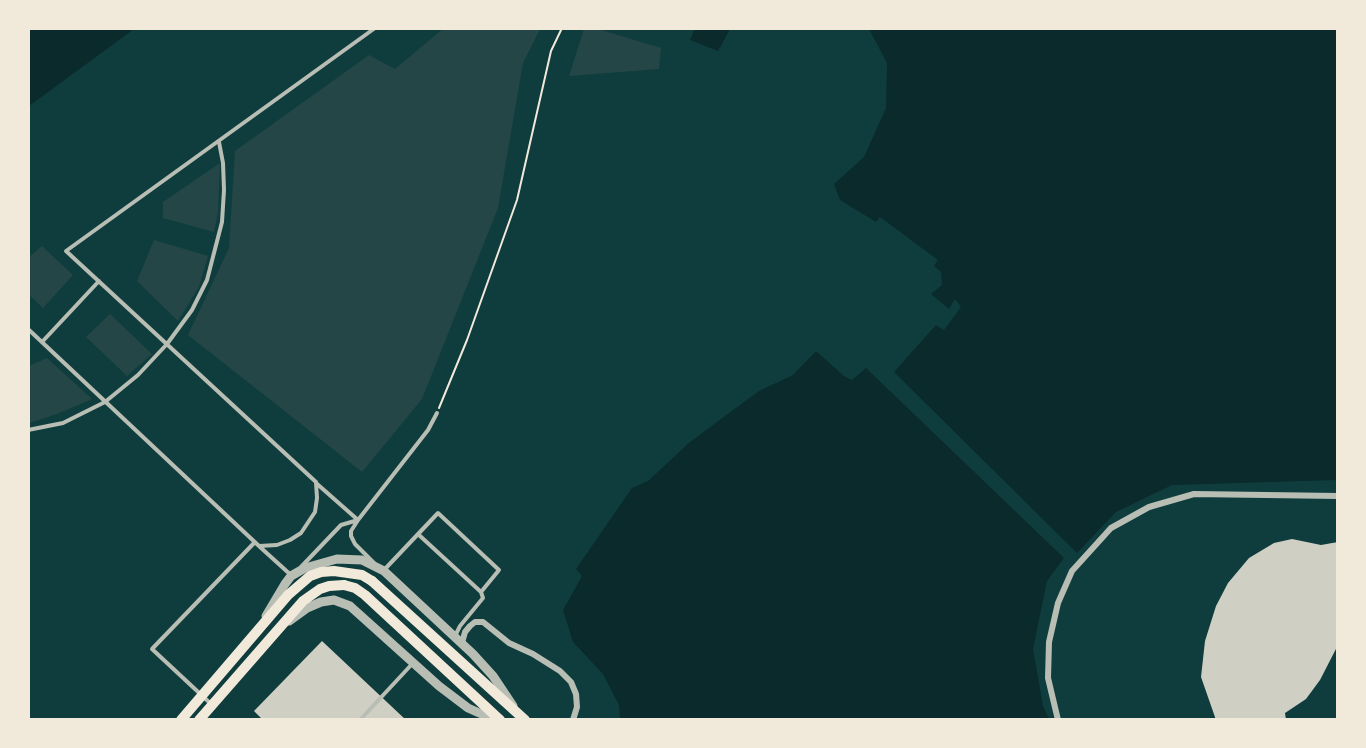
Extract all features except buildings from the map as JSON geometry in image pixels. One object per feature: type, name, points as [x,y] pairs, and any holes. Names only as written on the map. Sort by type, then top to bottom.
[{"type":"main road","points":[[181,720],[288,595],[310,576],[334,571],[362,575],[372,581],[522,716]]},
{"type":"main road","points":[[199,720],[311,594],[329,586],[344,585],[355,588],[365,595],[500,720]]},
{"type":"street","points":[[1058,720],[1048,678],[1049,642],[1058,603],[1072,572],[1111,528],[1149,507],[1194,494],[1338,496]]},
{"type":"street","points":[[259,631],[275,598],[291,576],[305,568],[337,559],[362,560],[384,571],[483,663],[522,716]]},
{"type":"street","points":[[280,628],[307,608],[321,602],[334,600],[350,606],[439,686],[468,708],[495,720]]},
{"type":"street","points":[[458,640],[475,622],[483,622],[509,644],[555,667],[570,682],[576,694],[577,707],[573,720]]},
{"type":"lane","points":[[358,520],[66,251],[375,28]]},
{"type":"lane","points":[[28,430],[63,423],[105,402],[138,375],[167,344],[192,310],[207,280],[222,222],[223,163],[219,142]]},
{"type":"lane","points":[[42,342],[99,281]]},
{"type":"lane","points":[[28,329],[291,576],[341,525],[358,520]]},
{"type":"lane","points":[[437,413],[428,430],[358,520],[351,531],[351,536],[362,551],[384,571],[438,513],[499,570],[480,592]]},
{"type":"lane","points":[[259,546],[277,545],[290,540],[308,525],[315,512],[317,498],[316,482],[312,479]]},
{"type":"lane","points":[[419,535],[480,592],[483,598],[460,626],[458,640]]},
{"type":"lane","points":[[212,705],[152,649],[255,542]]},
{"type":"lane","points":[[360,720],[413,663]]},
{"type":"path","points":[[437,413],[467,340],[517,200],[551,51],[562,28]]},
{"type":"shaded area","points":[[29,28],[134,28],[134,29],[29,106]]},
{"type":"shaded area","points":[[444,28],[540,29],[523,63],[498,208],[422,399],[362,472],[188,335],[229,248],[235,151],[369,55],[395,69]]},
{"type":"shaded area","points":[[695,28],[730,29],[718,51],[690,40]]},
{"type":"shaded area","points":[[584,29],[598,29],[661,48],[659,69],[569,76]]},
{"type":"shaded area","points":[[869,29],[1337,29],[1337,480],[1172,485],[1116,512],[1077,553],[894,372],[936,325],[944,330],[961,307],[955,299],[949,309],[931,294],[942,285],[941,272],[934,266],[938,260],[880,217],[876,222],[840,200],[834,184],[864,157],[886,108],[887,63]]},
{"type":"shaded area","points":[[220,163],[218,212],[214,232],[163,218],[163,202]]},
{"type":"shaded area","points":[[154,240],[208,256],[199,287],[178,321],[137,281]]},
{"type":"shaded area","points":[[42,246],[73,275],[43,308],[28,294],[29,257]]},
{"type":"shaded area","points":[[110,314],[152,354],[127,376],[86,337]]},
{"type":"shaded area","points":[[816,351],[844,376],[852,380],[866,368],[1064,558],[1047,581],[1033,649],[1043,706],[1049,719],[620,719],[619,705],[603,674],[573,642],[563,610],[582,576],[576,569],[632,488],[648,481],[690,442],[759,391],[793,375]]},
{"type":"shaded area","points":[[47,358],[92,399],[29,423],[29,366]]}]
